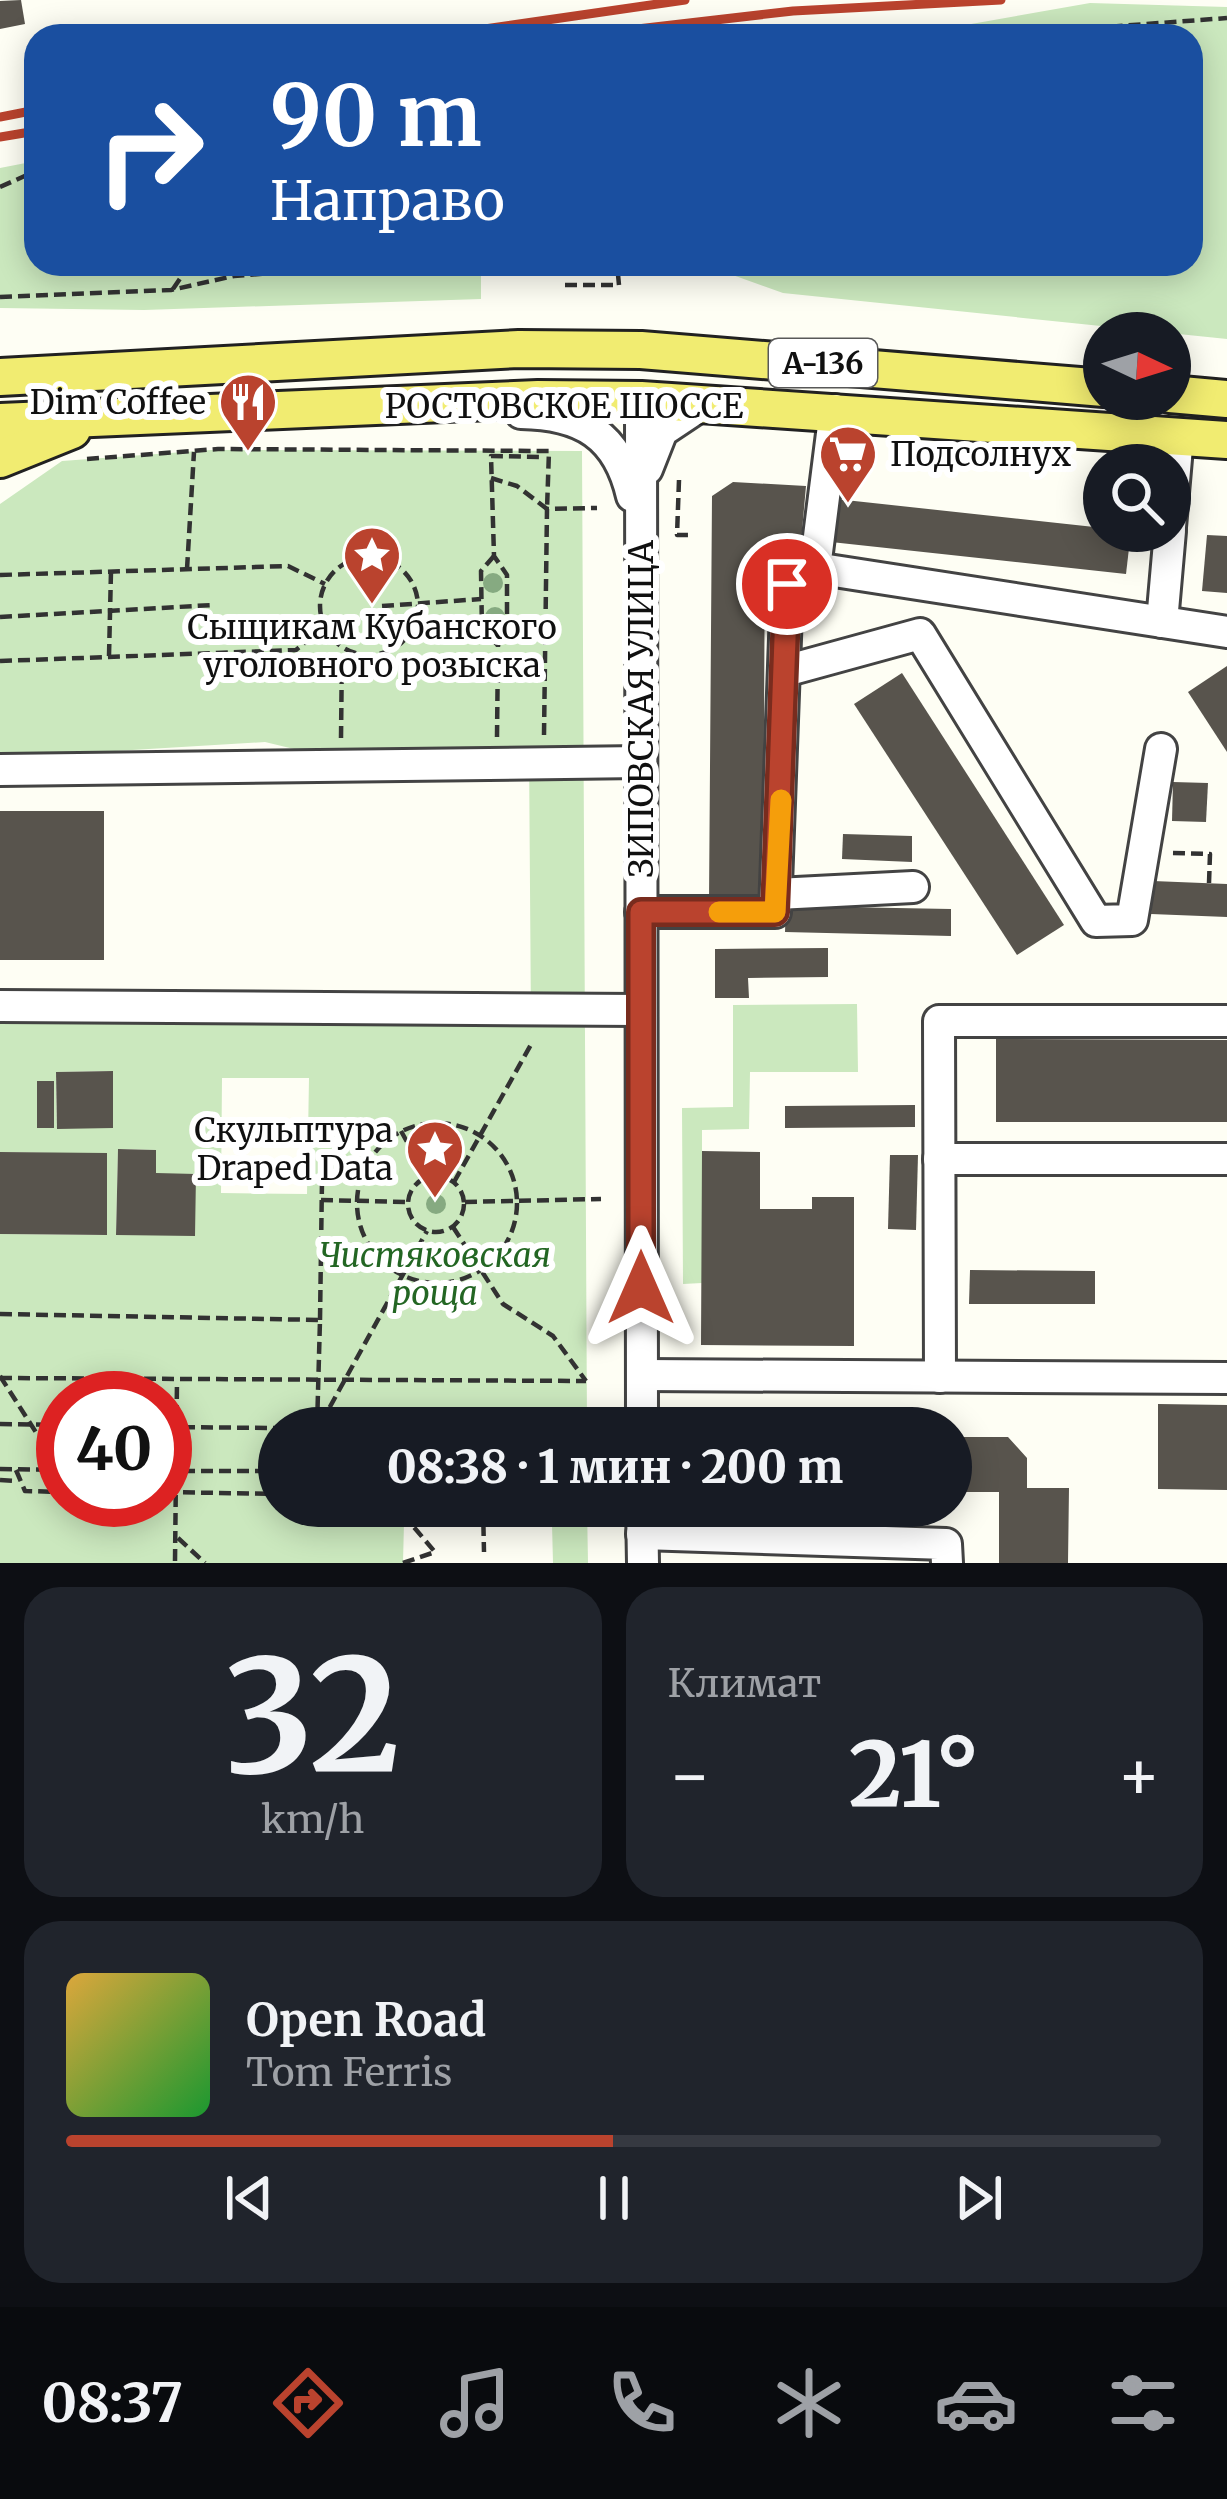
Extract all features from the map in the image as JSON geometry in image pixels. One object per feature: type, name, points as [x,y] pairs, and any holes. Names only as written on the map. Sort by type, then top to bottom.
[{"type":"main road","name":"РОСТОВСКОЕ ШОССЕ","points":[[0,377],[519,349],[641,350],[1083,386]]},
{"type":"main road","name":"ЗИПОВСКАЯ УЛИЦА","points":[[641,350],[641,400]]},
{"type":"main road","points":[[1191,396],[1227,399]]},
{"type":"main road","name":"РОСТОВСКОЕ ШОССЕ","points":[[0,422],[409,404],[641,400],[1227,440]]},
{"type":"main road","name":"РОСТОВСКОЕ ШОССЕ","points":[[0,459],[115,417]]},
{"type":"street","name":"ЗИПОВСКАЯ УЛИЦА","points":[[641,400],[642,1407]]},
{"type":"street","points":[[409,404],[444,412],[544,413],[583,422],[615,447],[641,531]]},
{"type":"street","points":[[641,498],[662,431],[704,404]]},
{"type":"street","points":[[815,568],[835,410]]},
{"type":"street","points":[[1177,444],[1178,436]]},
{"type":"street","points":[[1162,622],[1168,552]]},
{"type":"street","points":[[641,912],[775,912],[787,584],[815,568],[1227,632]]},
{"type":"street","points":[[785,671],[920,634],[1096,921],[1132,920],[1161,748]]},
{"type":"street","points":[[0,770],[641,762]]},
{"type":"street","points":[[777,894],[913,887]]},
{"type":"street","points":[[0,1006],[641,1010]]},
{"type":"street","points":[[940,1377],[939,1021],[1227,1021]]},
{"type":"street","points":[[939,1159],[1227,1159]]},
{"type":"street","points":[[642,1375],[1227,1378]]},
{"type":"street","points":[[642,1534],[946,1544],[947,1563]]},
{"type":"path","points":[[1146,24],[1227,18]]},
{"type":"path","points":[[173,290],[182,276]]},
{"type":"path","points":[[0,297],[173,290],[234,276]]},
{"type":"path","points":[[565,285],[619,285],[618,276]]},
{"type":"path","points":[[84,459],[194,452],[549,451],[543,750]]},
{"type":"path","points":[[187,569],[194,452]]},
{"type":"path","points":[[497,751],[498,645],[507,633],[507,574],[494,556],[491,456],[540,457]]},
{"type":"path","points":[[491,478],[517,486],[548,509],[597,508]]},
{"type":"path","points":[[679,480],[677,535],[688,535]]},
{"type":"path","points":[[494,556],[481,572],[482,632],[498,645]]},
{"type":"path","points":[[379,558],[407,574],[419,603],[411,633],[387,653],[372,656],[342,648],[324,627],[320,600],[325,584],[348,562],[379,558]]},
{"type":"path","points":[[0,575],[288,566],[325,584]]},
{"type":"path","points":[[110,657],[111,572]]},
{"type":"path","points":[[382,606],[482,599]]},
{"type":"path","points":[[0,617],[213,605]]},
{"type":"path","points":[[0,662],[296,650],[324,627]]},
{"type":"path","points":[[341,738],[342,648]]},
{"type":"path","points":[[1143,853],[1210,854],[1209,884]]},
{"type":"path","points":[[454,1182],[551,1009]]},
{"type":"path","points":[[436,1123],[480,1136],[509,1168],[518,1204],[503,1249],[480,1271],[450,1283],[402,1275],[370,1246],[358,1200],[373,1156],[401,1131],[436,1123]]},
{"type":"path","points":[[401,1131],[427,1178]]},
{"type":"path","points":[[453,1227],[427,1231],[412,1220],[408,1202],[412,1188],[427,1178],[442,1176],[454,1182],[465,1202]]},
{"type":"path","points":[[318,1407],[322,1180]]},
{"type":"path","points":[[465,1202],[601,1199]]},
{"type":"path","points":[[321,1200],[408,1202]]},
{"type":"path","points":[[453,1227],[465,1202]]},
{"type":"path","points":[[192,1381],[586,1381],[566,1350],[530,1318],[503,1304],[453,1227]]},
{"type":"path","points":[[329,1407],[427,1231]]},
{"type":"path","points":[[0,1314],[320,1320]]},
{"type":"path","points":[[0,1377],[36,1378]]},
{"type":"path","points":[[0,1377],[36,1432]]},
{"type":"path","points":[[0,1424],[36,1425]]},
{"type":"path","points":[[192,1427],[258,1428]]},
{"type":"path","points":[[0,1469],[36,1469]]},
{"type":"path","points":[[16,1469],[26,1491],[36,1491]]},
{"type":"path","points":[[192,1471],[258,1471]]},
{"type":"path","points":[[0,1480],[21,1480]]},
{"type":"path","points":[[192,1492],[258,1494]]},
{"type":"path","points":[[175,1562],[176,1527]]},
{"type":"path","points":[[403,1563],[435,1552],[413,1527]]},
{"type":"path","points":[[483,1527],[484,1552]]},
{"type":"path","points":[[176,1537],[205,1563]]},
{"type":"green space","points":[[1090,3],[1227,7],[1227,339],[1191,335],[1191,312],[1083,312],[1083,324],[783,293],[736,276],[1203,276],[1203,24],[971,24]]},
{"type":"green space","points":[[24,163],[24,276],[481,276],[481,299],[144,310],[0,308],[0,168]]},
{"type":"green space","name":"Чистяковская роща","points":[[211,450],[582,451],[587,1407],[258,1407],[258,1527],[404,1527],[403,1563],[0,1563],[0,1234],[107,1235],[107,1154],[0,1152],[0,1020],[531,1022],[529,752],[294,749],[265,742],[0,758],[0,504],[62,461]],"holes":[[[112,1071],[113,1128],[57,1128],[56,1072]],[[222,1078],[309,1078],[307,1194],[221,1193]],[[118,1149],[156,1150],[156,1173],[116,1234]]]},
{"type":"green space","points":[[857,1004],[858,1072],[750,1072],[749,1129],[702,1130],[702,1283],[683,1284],[682,1108],[733,1107],[733,1005]]},
{"type":"green space","name":"Чистяковская роща","points":[[552,1527],[587,1527],[588,1563],[553,1563]]},
{"type":"building","points":[[21,0],[25,24],[0,29],[0,1]]},
{"type":"building","points":[[733,482],[806,486],[801,542],[765,540],[763,902],[709,902],[712,496]]},
{"type":"building","points":[[836,499],[1083,526],[1083,552],[1129,552],[1126,574],[831,542]]},
{"type":"building","points":[[1207,535],[1227,536],[1227,593],[1202,591]]},
{"type":"building","points":[[1227,666],[1227,752],[1188,692]]},
{"type":"building","points":[[902,673],[1064,925],[1017,955],[854,704]]},
{"type":"building","points":[[1173,782],[1208,783],[1206,822],[1172,821]]},
{"type":"building","points":[[0,811],[104,811],[104,960],[0,960]]},
{"type":"building","points":[[843,834],[912,836],[912,862],[842,859]]},
{"type":"building","points":[[1153,881],[1227,884],[1227,917],[1151,914]]},
{"type":"building","points":[[786,906],[951,909],[951,936],[785,932]]},
{"type":"building","points":[[828,948],[828,977],[748,978],[749,998],[715,998],[715,949]]},
{"type":"building","points":[[996,1039],[1227,1040],[1227,1122],[996,1122]]},
{"type":"building","points":[[113,1071],[113,1128],[57,1129],[56,1072]]},
{"type":"building","points":[[37,1081],[54,1081],[54,1128],[37,1128]]},
{"type":"building","points":[[915,1105],[915,1127],[785,1128],[785,1106]]},
{"type":"building","points":[[118,1149],[156,1150],[156,1173],[196,1174],[195,1236],[116,1235]]},
{"type":"building","points":[[702,1151],[760,1152],[760,1209],[812,1209],[812,1197],[854,1197],[854,1346],[701,1345]]},
{"type":"building","points":[[0,1152],[107,1153],[107,1235],[0,1234]]},
{"type":"building","points":[[890,1155],[918,1155],[916,1230],[888,1229]]},
{"type":"building","points":[[970,1270],[1095,1271],[1095,1304],[969,1304]]},
{"type":"building","points":[[1158,1404],[1227,1405],[1227,1490],[1158,1489]]},
{"type":"building","points":[[972,1437],[1008,1437],[1027,1458],[1027,1488],[1069,1488],[1068,1563],[999,1563],[999,1492],[972,1492]]},
{"type":"railway","points":[[519,24],[685,0]]},
{"type":"railway","points":[[681,24],[793,11],[1001,0]]},
{"type":"railway","points":[[0,117],[24,112]]},
{"type":"railway","points":[[0,137],[24,133]]},
{"type":"slow traffic","points":[[719,912],[775,912],[781,800]]},
{"type":"place","name":"Dim Coffee","points":[[248,453]]},
{"type":"place","name":"Подсолнух","points":[[848,505]]},
{"type":"place","name":"Сыщикам Кубанского уголовного розыска","points":[[372,606]]},
{"type":"place","name":"Скульптура Draped Data","points":[[435,1200]]},
{"type":"route","points":[[641,1288],[641,912],[775,912],[787,584]]}]
